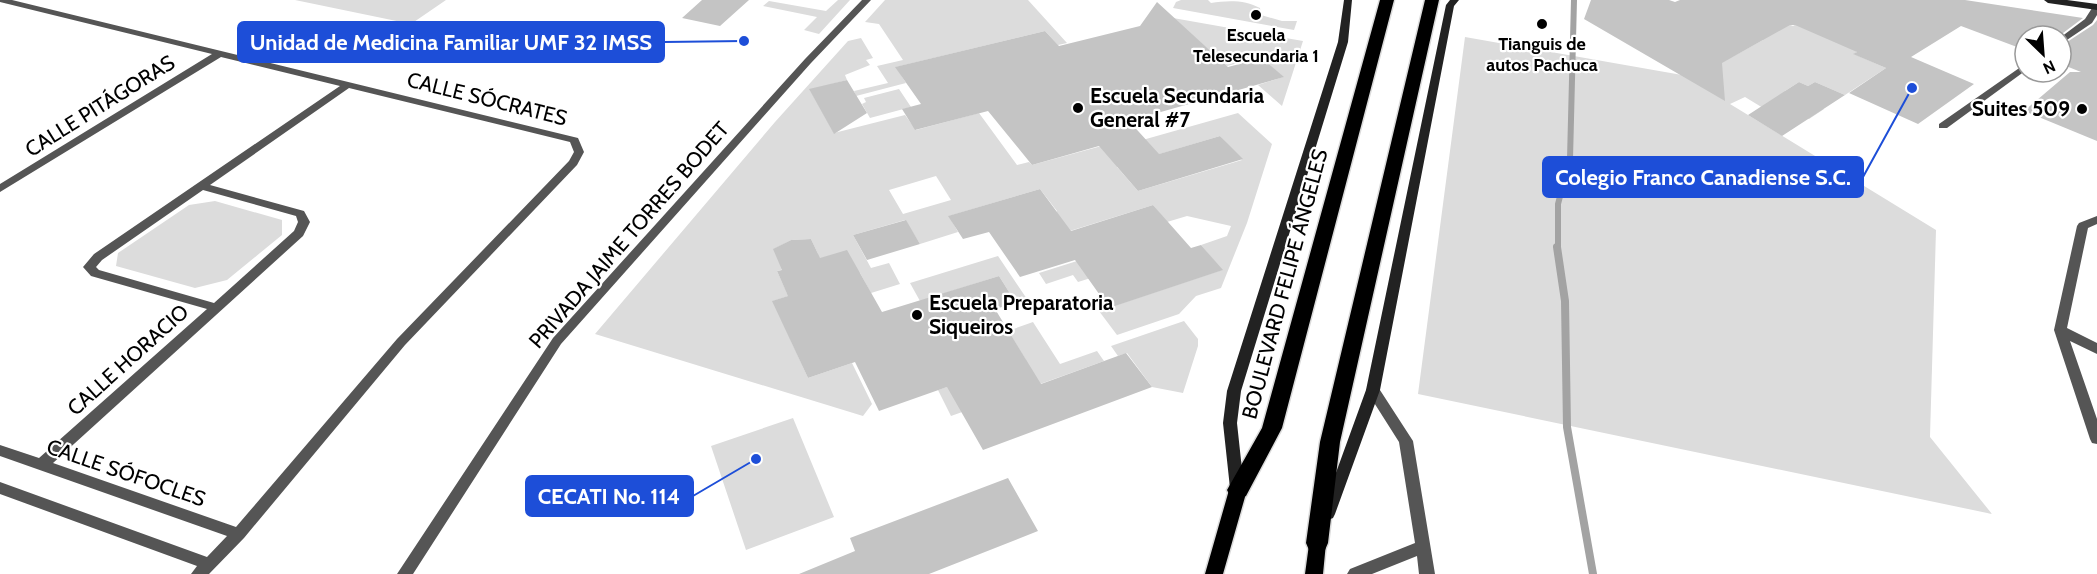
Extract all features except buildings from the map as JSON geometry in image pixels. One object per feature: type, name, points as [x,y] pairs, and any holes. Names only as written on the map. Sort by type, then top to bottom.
[{"type":"highway","name":"BOULEVARD FELIPE ÁNGELES","points":[[1238,490],[1272,428],[1387,0]]},
{"type":"highway","points":[[1317,543],[1330,442],[1432,0]]},
{"type":"main road","points":[[1238,490],[1230,423],[1234,391],[1343,42],[1348,0]]},
{"type":"main road","points":[[2048,0],[2097,7]]},
{"type":"main road","points":[[1314,574],[1317,543],[1373,390],[1452,2]]},
{"type":"main road","name":"BOULEVARD FELIPE ÁNGELES","points":[[1214,574],[1238,490]]},
{"type":"street","name":"CALLE SÓCRATES","points":[[1,0],[574,140],[579,152],[573,163],[400,342],[239,534],[204,569]]},
{"type":"street","name":"PRIVADA JAIME TORRES BODET","points":[[405,574],[557,341],[808,60],[867,0]]},
{"type":"street","points":[[2073,32],[2089,21],[2097,7]]},
{"type":"street","name":"CALLE PITÁGORAS","points":[[0,189],[219,54]]},
{"type":"street","points":[[1943,126],[2013,76]]},
{"type":"street","name":"CALLE HORACIO","points":[[214,307],[95,273],[90,267],[98,257],[347,85]]},
{"type":"street","name":"CALLE HORACIO","points":[[41,465],[214,307],[299,233],[304,222],[300,214],[203,186]]},
{"type":"street","points":[[2097,220],[2083,225],[2060,330],[2097,439]]},
{"type":"street","points":[[2060,330],[2097,349]]},
{"type":"street","points":[[1373,390],[1406,441],[1427,574]]},
{"type":"street","name":"CALLE SÓFOCLES","points":[[0,450],[239,534]]},
{"type":"street","points":[[0,488],[204,569]]},
{"type":"street","points":[[1354,574],[1424,546]]},
{"type":"shaded area","points":[[295,0],[446,0],[411,24]]},
{"type":"shaded area","points":[[838,0],[850,0],[819,34],[804,30],[817,17],[763,6],[769,1],[826,11]]},
{"type":"shaded area","points":[[885,0],[1028,0],[1067,43],[1058,45],[1045,31],[896,67],[906,83],[856,96],[854,91],[888,83],[877,66],[903,60],[879,24],[865,22]]},
{"type":"shaded area","points":[[1208,0],[1211,3],[1243,2],[1260,8],[1261,15],[1282,21],[1297,21],[1294,30],[1173,8],[1176,2]]},
{"type":"shaded area","points":[[1739,4],[1793,26],[1811,15],[1857,52],[1854,54],[1886,68],[1845,95],[1815,82],[1808,86],[1799,82],[1785,91],[1824,109],[1809,119],[1778,105],[1768,111],[1745,97],[1730,104],[1936,230],[1930,437],[1992,514],[1418,394],[1465,37],[1682,75],[1705,45],[1732,57],[1763,40]]},
{"type":"shaded area","points":[[1173,18],[1303,41],[1282,106],[1258,85],[1283,77],[1261,57],[1227,66]]},
{"type":"shaded area","points":[[861,38],[873,58],[866,60],[870,65],[845,75],[847,80],[810,90],[834,133],[905,115],[916,130],[979,113],[1017,165],[1029,162],[1032,165],[1116,142],[1117,167],[1138,191],[1242,160],[1220,136],[1153,156],[1139,141],[1238,113],[1272,144],[1247,223],[1221,288],[1196,296],[1179,314],[1117,335],[1099,311],[1222,270],[1201,245],[1227,236],[1231,226],[1187,216],[1167,222],[1153,205],[1041,240],[1057,211],[1040,189],[949,216],[958,232],[920,244],[905,220],[853,235],[871,268],[889,263],[900,284],[871,293],[860,273],[773,301],[808,378],[852,363],[872,404],[863,416],[595,334],[775,122],[848,41]],"holes":[[[936,176],[951,200],[903,214],[889,190]],[[811,239],[818,254],[774,249],[791,240]],[[829,256],[787,293],[777,271]]]},
{"type":"shaded area","points":[[899,89],[911,107],[870,118],[862,104],[866,102],[864,98]]},
{"type":"shaded area","points":[[215,201],[282,220],[282,235],[227,280],[195,288],[116,266],[118,253],[189,205]]},
{"type":"shaded area","points":[[1172,231],[1113,271],[1078,282],[1073,275],[1046,284],[1039,273]]},
{"type":"shaded area","points":[[998,256],[1027,299],[1016,303],[999,276],[920,301],[910,283]]},
{"type":"shaded area","points":[[1184,321],[1198,339],[1198,346],[1183,393],[1152,387],[1127,353],[1118,356],[1111,346]]},
{"type":"shaded area","points":[[1033,322],[1060,364],[1097,351],[1104,361],[951,416],[938,390],[1026,360],[1008,331]]},
{"type":"shaded area","points":[[793,418],[834,517],[746,550],[711,446]]},
{"type":"waterway","points":[[1558,249],[1558,204],[1570,159],[1574,0]]},
{"type":"waterway","points":[[1557,247],[1565,301],[1567,427],[1593,574]]},
{"type":"place","name":"Escuela Telesecundaria 1","points":[[1256,15]]},
{"type":"place","name":"Tianguis de autos Pachuca","points":[[1542,24]]},
{"type":"place","name":"Unidad de Medicina Familiar UMF 32 IMSS","points":[[744,41]]},
{"type":"place","name":"Colegio Franco Canadiense S.C.","points":[[1912,88]]},
{"type":"place","name":"Escuela Secundaria General #7","points":[[1078,108]]},
{"type":"place","name":"Suites 509","points":[[2082,109]]},
{"type":"place","name":"Escuela Preparatoria Siqueiros","points":[[917,315]]},
{"type":"place","name":"CECATI No. 114","points":[[756,459]]}]
